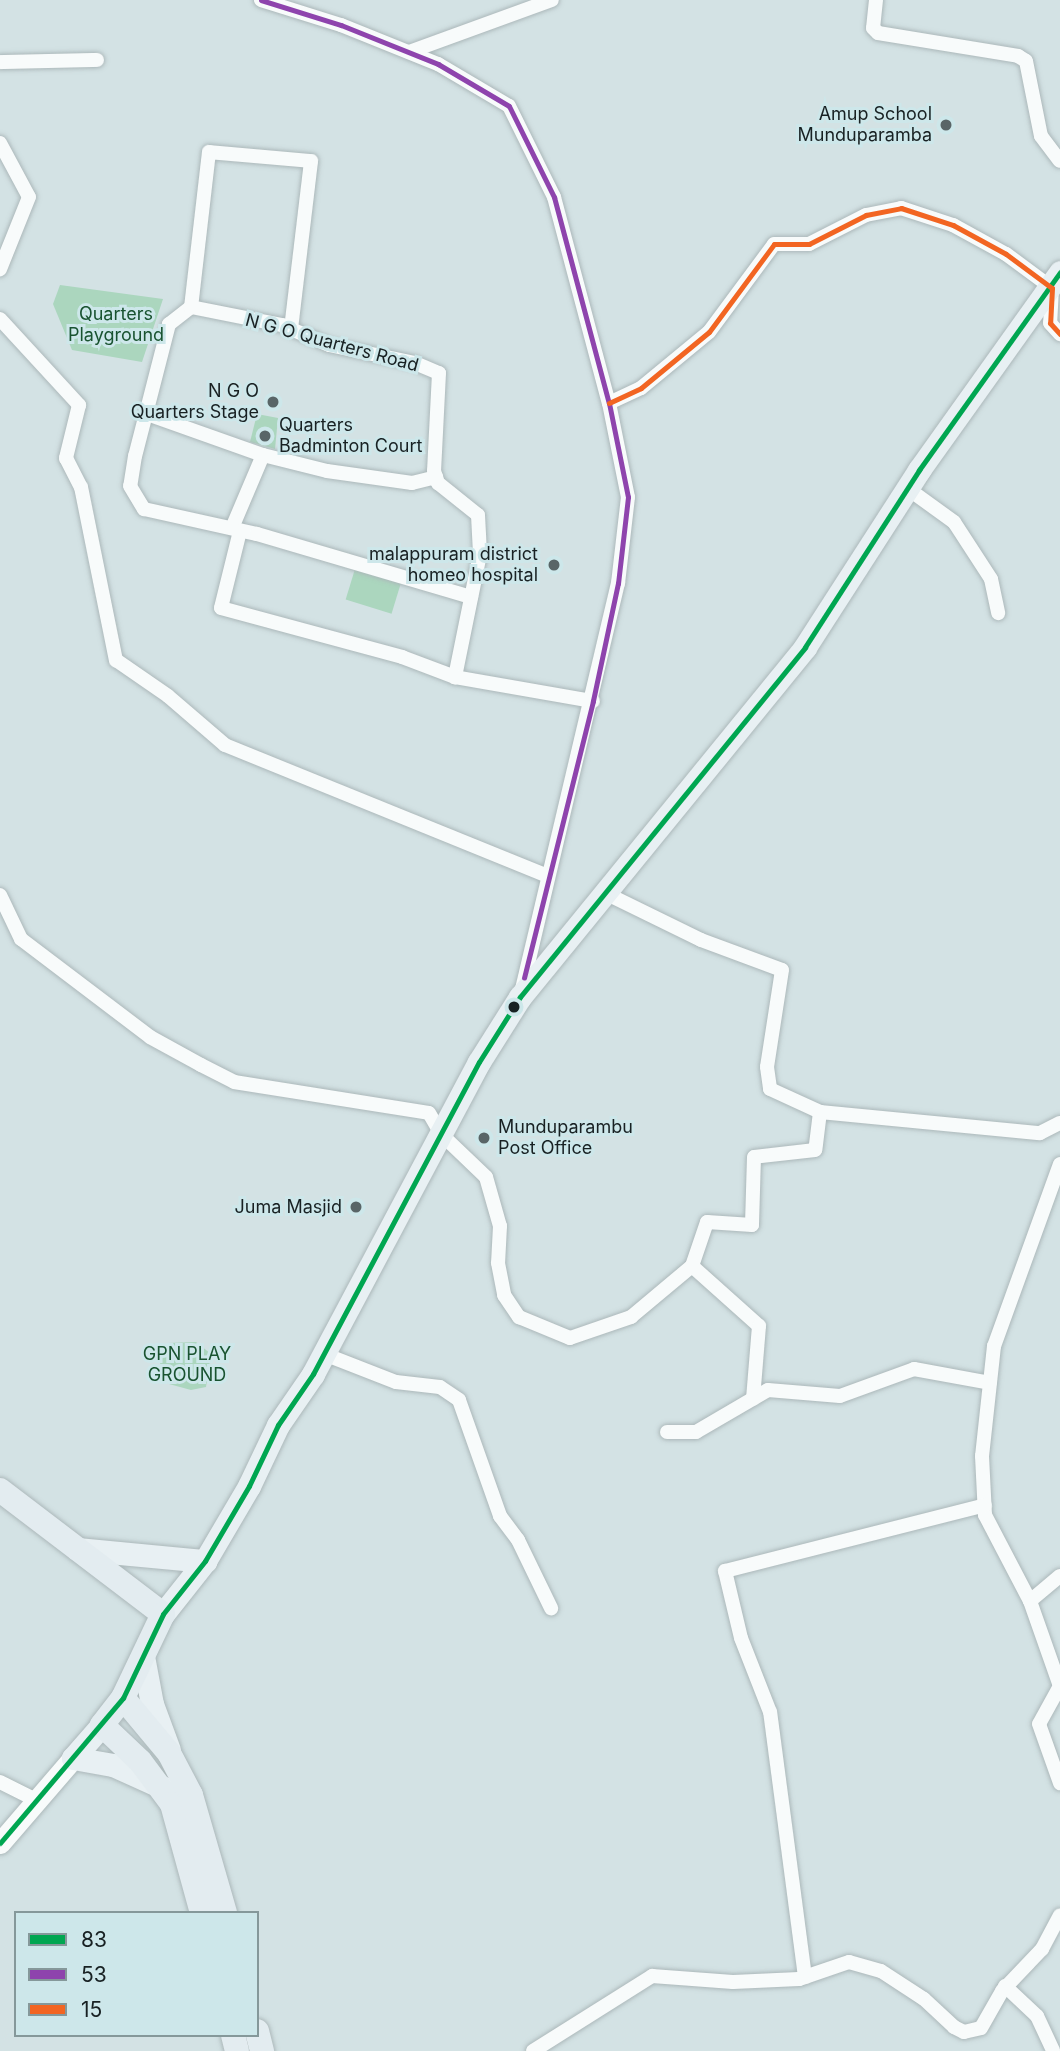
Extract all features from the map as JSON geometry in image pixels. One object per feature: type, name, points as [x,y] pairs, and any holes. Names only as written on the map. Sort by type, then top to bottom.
[{"type":"highway","points":[[0,1490],[163,1614],[122,1698],[102,1725],[162,1787],[180,1830],[201,1911]]},
{"type":"highway","points":[[122,1698],[169,1753],[191,1795],[224,1911]]},
{"type":"main road","points":[[163,1614],[205,1561],[278,1425],[324,1354],[441,1134],[520,997],[805,647],[907,488],[1056,280]]},
{"type":"main road","points":[[77,1549],[205,1561]]},
{"type":"main road","points":[[143,1656],[152,1704],[169,1753]]},
{"type":"main road","points":[[0,1843],[102,1725]]},
{"type":"main road","points":[[73,1758],[113,1765],[162,1787]]},
{"type":"street","points":[[261,0],[409,52],[509,106],[554,197],[609,403],[628,497],[618,583],[593,701],[547,876],[520,997]]},
{"type":"street","points":[[409,52],[552,0]]},
{"type":"street","points":[[876,0],[873,28],[878,33],[1018,56],[1026,61],[1041,136],[1060,161]]},
{"type":"street","points":[[0,62],[97,60]]},
{"type":"street","points":[[0,143],[29,197],[0,269]]},
{"type":"street","points":[[291,329],[311,161],[209,152],[191,306],[169,324],[130,486],[144,509],[236,530],[471,597]]},
{"type":"street","points":[[609,403],[641,388],[709,332],[774,244],[809,244],[866,215],[901,208],[953,225],[1056,280],[1050,323],[1060,334]]},
{"type":"street","name":"N G O Quarters Road","points":[[191,306],[291,329],[329,345],[415,363],[439,373],[436,477]]},
{"type":"street","points":[[0,319],[79,405],[66,458],[81,487],[116,660],[168,696],[225,745],[547,876]]},
{"type":"street","points":[[148,414],[263,455],[327,471],[412,483],[436,477],[478,515],[480,554],[455,677]]},
{"type":"street","points":[[263,455],[236,530],[221,608],[402,657],[455,677],[593,701]]},
{"type":"street","points":[[907,488],[954,522],[990,579],[998,613]]},
{"type":"street","points":[[605,893],[701,940],[782,970],[767,1067],[770,1089],[820,1112],[1040,1133],[1060,1123]]},
{"type":"street","points":[[0,895],[21,939],[150,1037],[234,1082],[429,1113],[441,1134],[486,1177],[500,1226],[498,1262],[504,1295],[519,1317],[570,1339],[631,1317],[663,1285],[692,1266],[708,1222],[752,1225],[754,1157],[815,1150],[820,1112]]},
{"type":"street","points":[[1060,1164],[993,1346],[982,1456],[980,1510],[1030,1601],[1060,1686],[1039,1724],[1060,1783]]},
{"type":"street","points":[[692,1266],[760,1326],[753,1399]]},
{"type":"street","points":[[324,1354],[396,1382],[440,1387],[459,1401],[500,1516],[518,1540],[551,1608]]},
{"type":"street","points":[[667,1432],[696,1432],[768,1390],[841,1396],[914,1369],[990,1383]]},
{"type":"street","points":[[805,1977],[770,1712],[741,1638],[725,1571],[980,1510]]},
{"type":"street","points":[[1030,1601],[1060,1576]]},
{"type":"street","points":[[0,1782],[38,1801]]},
{"type":"street","points":[[533,2051],[652,1976],[733,1982],[805,1977],[849,1962],[867,1965],[906,1987],[938,2016],[964,2032],[981,2028],[1005,1986],[1042,1949],[1060,1915]]},
{"type":"street","points":[[1005,1986],[1037,2016],[1053,2051]]},
{"type":"green space","name":"Quarters Playground","points":[[60,285],[163,299],[142,362],[72,350],[53,304]]},
{"type":"green space","name":"Quarters Badminton Court","points":[[257,414],[278,418],[275,449],[250,442]]},
{"type":"green space","points":[[355,569],[401,583],[392,614],[346,600]]},
{"type":"green space","name":"GPN PLAY GROUND","points":[[196,1342],[211,1354],[206,1387],[191,1390],[169,1384],[160,1364],[168,1343]]},
{"type":"transit line","name":"53","points":[[261,0],[341,25],[438,64],[509,106],[554,197],[609,403],[628,497],[618,583],[593,701],[524,978]]},
{"type":"transit line","name":"15","points":[[609,403],[641,388],[709,332],[774,244],[809,244],[866,215],[901,208],[953,225],[1006,254],[1052,288],[1050,323],[1060,334]]},
{"type":"transit line","name":"83","points":[[0,1843],[123,1698],[163,1614],[205,1561],[249,1486],[278,1425],[313,1374],[479,1062],[520,997],[805,647],[919,470],[1060,272]]},
{"type":"place","name":"Amup School Munduparamba","points":[[946,125]]},
{"type":"place","name":"N G O Quarters Stage","points":[[273,402]]},
{"type":"place","name":"Quarters Badminton Court","points":[[265,436]]},
{"type":"place","name":"malappuram district homeo hospital","points":[[554,565]]},
{"type":"place","name":"Munduparambu Post Office","points":[[484,1138]]},
{"type":"place","name":"Juma Masjid","points":[[356,1207]]}]
